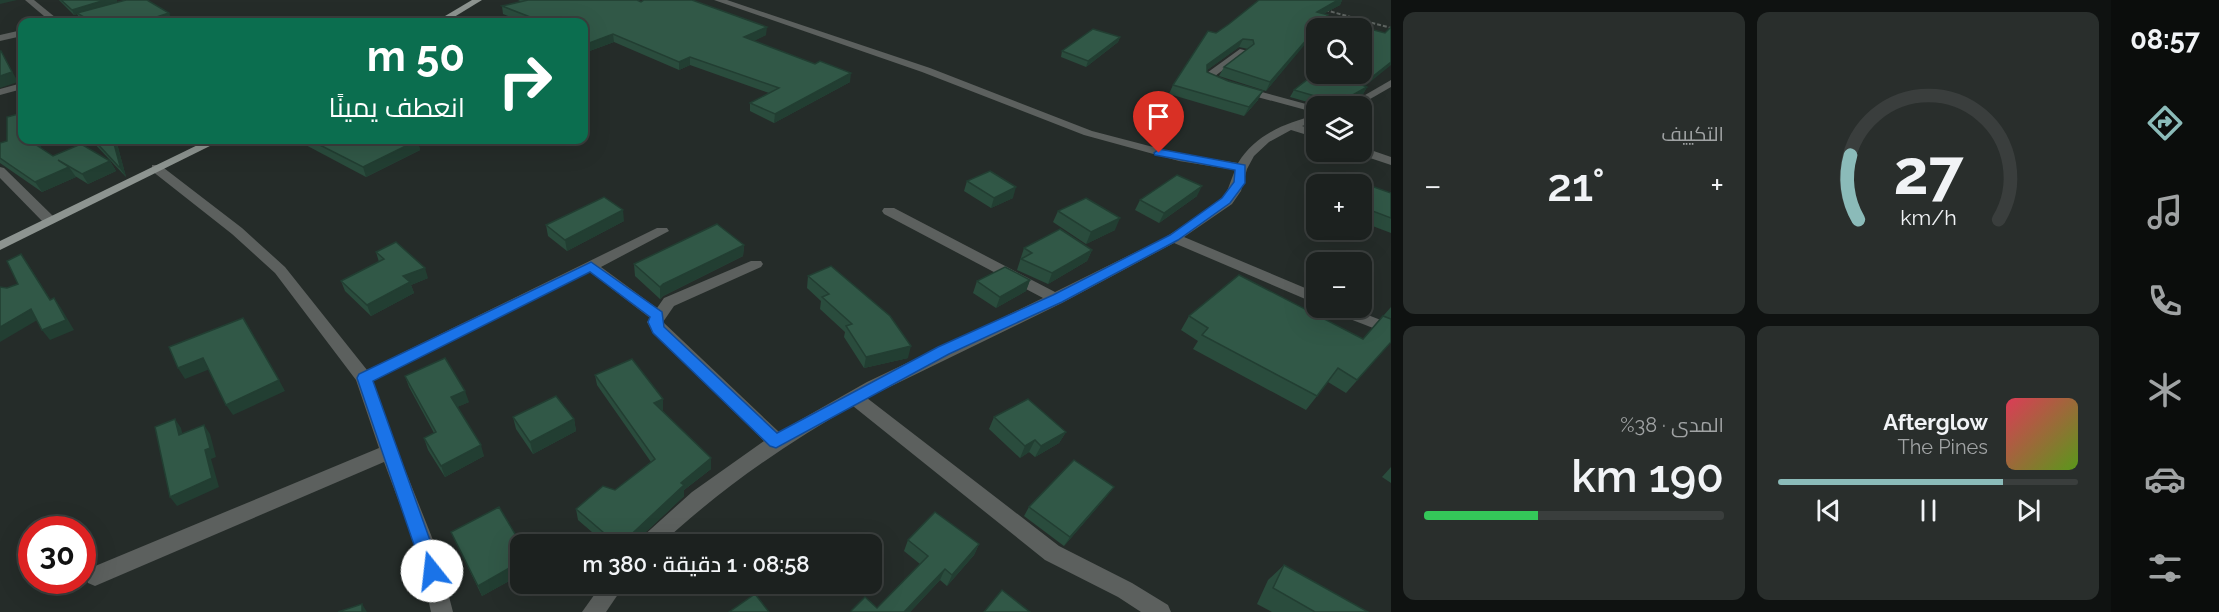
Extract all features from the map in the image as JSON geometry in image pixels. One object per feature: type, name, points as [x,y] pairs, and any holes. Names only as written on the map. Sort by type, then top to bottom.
[{"type":"main road","points":[[447,18],[478,0]]},
{"type":"main road","points":[[0,246],[207,144]]},
{"type":"street","points":[[29,0],[51,18]]},
{"type":"street","points":[[718,0],[993,94],[1088,133],[1179,157],[1241,167]]},
{"type":"street","points":[[79,18],[106,10]]},
{"type":"street","points":[[0,38],[18,34]]},
{"type":"street","points":[[1243,51],[1208,77],[1228,87],[1306,107]]},
{"type":"street","points":[[1368,96],[1391,83]]},
{"type":"street","points":[[0,92],[18,87]]},
{"type":"street","points":[[658,534],[676,516],[776,441],[944,351],[1057,298],[1174,238],[1226,201],[1240,183],[1241,167],[1263,140],[1306,121]]},
{"type":"street","points":[[1291,126],[1306,131]]},
{"type":"street","points":[[1372,154],[1391,161]]},
{"type":"street","points":[[156,168],[237,231],[280,270],[364,378],[388,452],[427,550],[442,612]]},
{"type":"street","points":[[0,171],[50,220]]},
{"type":"street","points":[[889,211],[1057,298]]},
{"type":"street","points":[[364,378],[662,231]]},
{"type":"street","points":[[1174,238],[1306,294]]},
{"type":"street","points":[[756,264],[669,302],[655,322],[658,329],[776,441]]},
{"type":"street","points":[[591,266],[658,316]]},
{"type":"street","points":[[1362,318],[1391,330]]},
{"type":"street","points":[[856,399],[1052,553],[1125,590],[1160,612]]},
{"type":"street","points":[[96,576],[388,452]]},
{"type":"street","points":[[593,612],[607,594]]},
{"type":"path","points":[[1318,9],[1391,28]]},
{"type":"building","points":[[61,0],[105,0],[72,10]]},
{"type":"building","points":[[126,0],[147,0],[169,13],[153,18],[85,18],[77,13]]},
{"type":"building","points":[[528,0],[637,0],[641,2],[644,0],[692,0],[767,27],[744,37],[815,64],[820,61],[851,73],[775,114],[750,103],[779,88],[690,57],[679,62],[613,34],[588,43],[588,18],[533,18],[502,6]]},
{"type":"building","points":[[1259,0],[1338,0],[1317,12],[1328,15],[1325,18],[1306,18],[1306,40],[1270,82],[1224,67],[1254,44],[1253,40],[1243,39],[1207,65],[1207,72],[1263,91],[1249,107],[1173,85],[1208,31],[1216,33]]},
{"type":"building","points":[[1391,27],[1391,62],[1372,77],[1372,30],[1385,33]]},
{"type":"building","points":[[1093,29],[1120,37],[1088,61],[1062,51]]},
{"type":"building","points":[[0,51],[12,72],[0,76]]},
{"type":"building","points":[[1306,81],[1306,84],[1363,84],[1367,87],[1351,96],[1315,96],[1294,90]]},
{"type":"building","points":[[18,114],[18,144],[35,144],[53,156],[81,144],[110,161],[82,174],[58,160],[69,167],[35,182],[0,158],[0,143],[7,141],[7,117]]},
{"type":"building","points":[[98,144],[114,144],[119,167]]},
{"type":"building","points":[[318,144],[410,144],[363,167]]},
{"type":"building","points":[[990,171],[1016,187],[994,198],[967,181]]},
{"type":"building","points":[[1177,175],[1202,186],[1164,213],[1140,200]]},
{"type":"building","points":[[1374,187],[1391,193],[1391,218],[1372,211]]},
{"type":"building","points":[[604,197],[623,210],[565,240],[546,225]]},
{"type":"building","points":[[1086,198],[1120,218],[1091,232],[1058,211]]},
{"type":"building","points":[[717,224],[744,245],[660,287],[634,264]]},
{"type":"building","points":[[1060,229],[1092,250],[1052,273],[1021,259],[1032,253],[1024,248]]},
{"type":"building","points":[[396,242],[425,268],[403,276],[410,282],[367,305],[341,281],[384,259],[376,252]]},
{"type":"building","points":[[21,254],[50,300],[54,298],[66,320],[42,330],[31,309],[0,327],[0,287],[7,288],[18,284],[7,261]]},
{"type":"building","points":[[831,266],[890,316],[911,346],[866,357],[846,326],[852,324],[822,297],[829,294],[808,276]]},
{"type":"building","points":[[1005,267],[1030,280],[1000,297],[977,281]]},
{"type":"building","points":[[1239,275],[1306,310],[1306,318],[1322,318],[1363,339],[1383,316],[1391,319],[1391,342],[1357,380],[1338,368],[1317,396],[1202,335],[1208,328],[1189,316]]},
{"type":"building","points":[[243,318],[279,380],[226,405],[203,358],[178,368],[169,347]]},
{"type":"building","points":[[445,358],[465,391],[451,397],[481,445],[441,466],[424,438],[436,432],[405,376]]},
{"type":"building","points":[[632,359],[663,399],[654,403],[711,458],[681,483],[684,485],[632,534],[605,534],[576,509],[603,486],[615,490],[655,459],[595,375]]},
{"type":"building","points":[[556,396],[574,419],[530,442],[513,417]]},
{"type":"building","points":[[1028,399],[1066,432],[1041,446],[1035,440],[1025,446],[994,417]]},
{"type":"building","points":[[175,419],[179,435],[204,425],[210,448],[205,450],[212,478],[170,497],[155,427]]},
{"type":"building","points":[[1074,460],[1114,487],[1070,537],[1029,507]]},
{"type":"building","points":[[499,507],[515,534],[510,534],[510,568],[478,586],[451,532]]},
{"type":"building","points":[[935,512],[979,544],[952,575],[945,569],[904,612],[852,612],[865,597],[877,608],[928,556],[908,540]]},
{"type":"building","points":[[1284,565],[1368,612],[1315,612],[1273,588]]},
{"type":"building","points":[[1002,590],[1030,612],[984,612]]},
{"type":"building","points":[[755,594],[769,612],[729,612]]},
{"type":"building","points":[[362,604],[362,612],[338,612]]},
{"type":"route","points":[[432,571],[427,550],[388,452],[364,378],[591,266],[658,316],[655,322],[658,329],[776,441],[944,351],[1057,298],[1174,238],[1226,201],[1240,183],[1241,167],[1159,153]]}]
